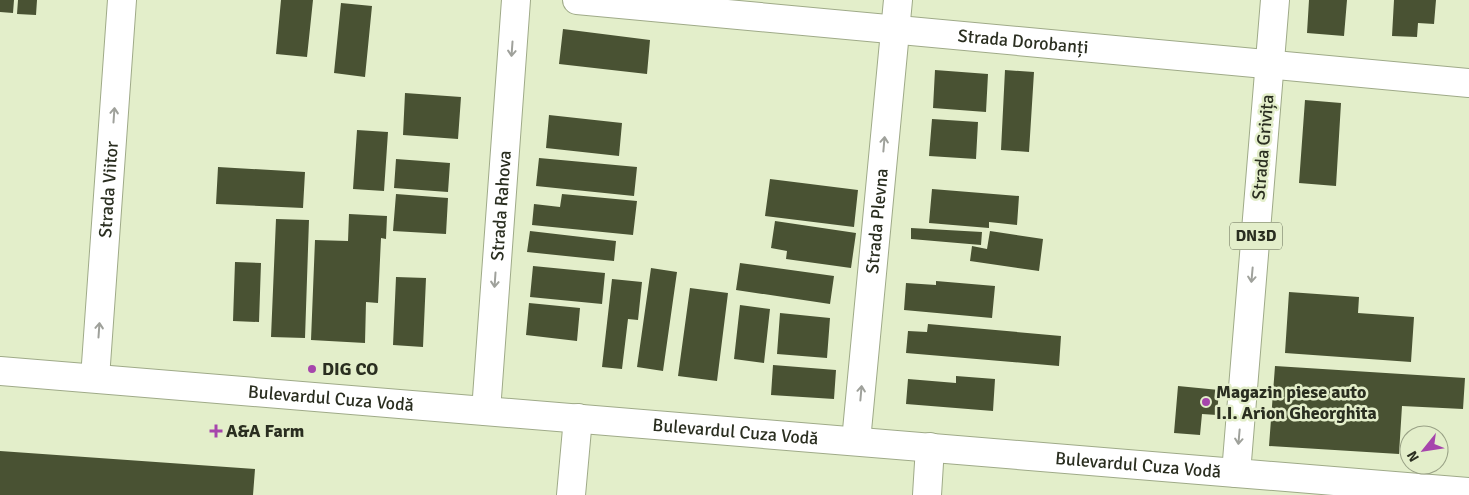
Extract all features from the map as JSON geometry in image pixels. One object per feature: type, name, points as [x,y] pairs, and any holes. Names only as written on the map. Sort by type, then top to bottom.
[{"type":"street","name":"Strada Viitor","points":[[95,378],[122,0]]},
{"type":"street","name":"Strada Rahova","points":[[486,411],[516,0]]},
{"type":"street","name":"Strada Dorobanți","points":[[577,0],[1270,66],[1469,83]]},
{"type":"street","name":"Strada Plevna","points":[[856,441],[898,0]]},
{"type":"street","name":"Strada Grivița","points":[[1236,473],[1275,0]]},
{"type":"street","name":"Bulevardul Cuza Vodă","points":[[0,371],[1236,473],[1400,491],[1469,492]]},
{"type":"street","points":[[571,495],[578,418]]},
{"type":"street","points":[[927,495],[930,447]]},
{"type":"building","points":[[0,0],[14,0],[13,13],[0,12]]},
{"type":"building","points":[[18,0],[37,0],[36,15],[17,14]]},
{"type":"building","points":[[281,0],[313,0],[307,57],[276,54]]},
{"type":"building","points":[[1309,0],[1347,0],[1344,36],[1307,33]]},
{"type":"building","points":[[1394,0],[1436,0],[1434,24],[1418,23],[1417,37],[1392,36]]},
{"type":"building","points":[[341,3],[372,6],[365,77],[334,73]]},
{"type":"building","points":[[563,29],[650,40],[647,74],[559,64]]},
{"type":"building","points":[[935,70],[988,74],[986,112],[933,108]]},
{"type":"building","points":[[1005,70],[1034,72],[1029,152],[1001,150]]},
{"type":"building","points":[[405,93],[461,97],[458,139],[403,135]]},
{"type":"building","points":[[1305,100],[1341,103],[1336,186],[1299,183]]},
{"type":"building","points":[[549,115],[622,123],[619,156],[546,148]]},
{"type":"building","points":[[932,119],[978,122],[976,159],[929,156]]},
{"type":"building","points":[[357,130],[388,132],[384,191],[353,189]]},
{"type":"building","points":[[539,158],[637,167],[634,196],[536,186]]},
{"type":"building","points":[[396,159],[450,163],[448,192],[394,188]]},
{"type":"building","points":[[218,167],[305,172],[303,208],[216,204]]},
{"type":"building","points":[[770,179],[858,190],[854,227],[765,216]]},
{"type":"building","points":[[932,189],[1019,196],[1017,225],[989,222],[989,228],[929,223]]},
{"type":"building","points":[[396,194],[448,198],[446,234],[393,231]]},
{"type":"building","points":[[562,194],[637,201],[633,235],[532,225],[534,204],[560,207]]},
{"type":"building","points":[[349,214],[387,216],[386,239],[381,238],[378,303],[366,302],[365,343],[311,340],[315,240],[348,241]]},
{"type":"building","points":[[276,219],[309,220],[305,338],[271,337]]},
{"type":"building","points":[[775,221],[856,233],[851,268],[786,259],[787,251],[771,248]]},
{"type":"building","points":[[911,228],[982,232],[981,245],[911,239]]},
{"type":"building","points":[[530,231],[616,241],[614,261],[527,252]]},
{"type":"building","points":[[990,231],[1043,239],[1039,271],[970,261],[972,246],[987,249]]},
{"type":"building","points":[[235,262],[261,263],[259,322],[233,321]]},
{"type":"building","points":[[740,263],[834,276],[830,304],[736,290]]},
{"type":"building","points":[[533,266],[605,273],[602,304],[530,297]]},
{"type":"building","points":[[651,268],[677,272],[663,371],[637,367]]},
{"type":"building","points":[[396,277],[426,278],[423,347],[393,345]]},
{"type":"building","points":[[612,279],[642,282],[638,320],[628,319],[622,369],[602,367]]},
{"type":"building","points":[[936,281],[995,286],[992,318],[904,310],[906,283],[936,285]]},
{"type":"building","points":[[690,288],[728,293],[717,381],[678,376]]},
{"type":"building","points":[[1289,292],[1359,297],[1358,313],[1414,317],[1411,362],[1285,353]]},
{"type":"building","points":[[529,303],[580,308],[577,341],[526,335]]},
{"type":"building","points":[[740,305],[770,309],[764,363],[734,359]]},
{"type":"building","points":[[780,313],[830,318],[827,358],[777,354]]},
{"type":"building","points":[[928,324],[1061,336],[1059,366],[906,353],[908,331],[927,332]]},
{"type":"building","points":[[773,365],[836,370],[834,399],[771,395]]},
{"type":"building","points":[[1275,366],[1465,378],[1463,409],[1402,406],[1401,425],[1399,425],[1399,454],[1269,446]]},
{"type":"building","points":[[956,376],[995,379],[993,411],[906,404],[908,379],[956,383]]},
{"type":"building","points":[[1178,386],[1219,390],[1217,415],[1202,414],[1200,435],[1174,433]]},
{"type":"building","points":[[0,451],[255,469],[253,495],[0,495]]},
{"type":"place","name":"DIG CO","points":[[312,369]]},
{"type":"place","name":"Magazin piese auto I.I. Arion Gheorghita","points":[[1206,402]]},
{"type":"place","name":"A&A Farm","points":[[216,431]]}]
